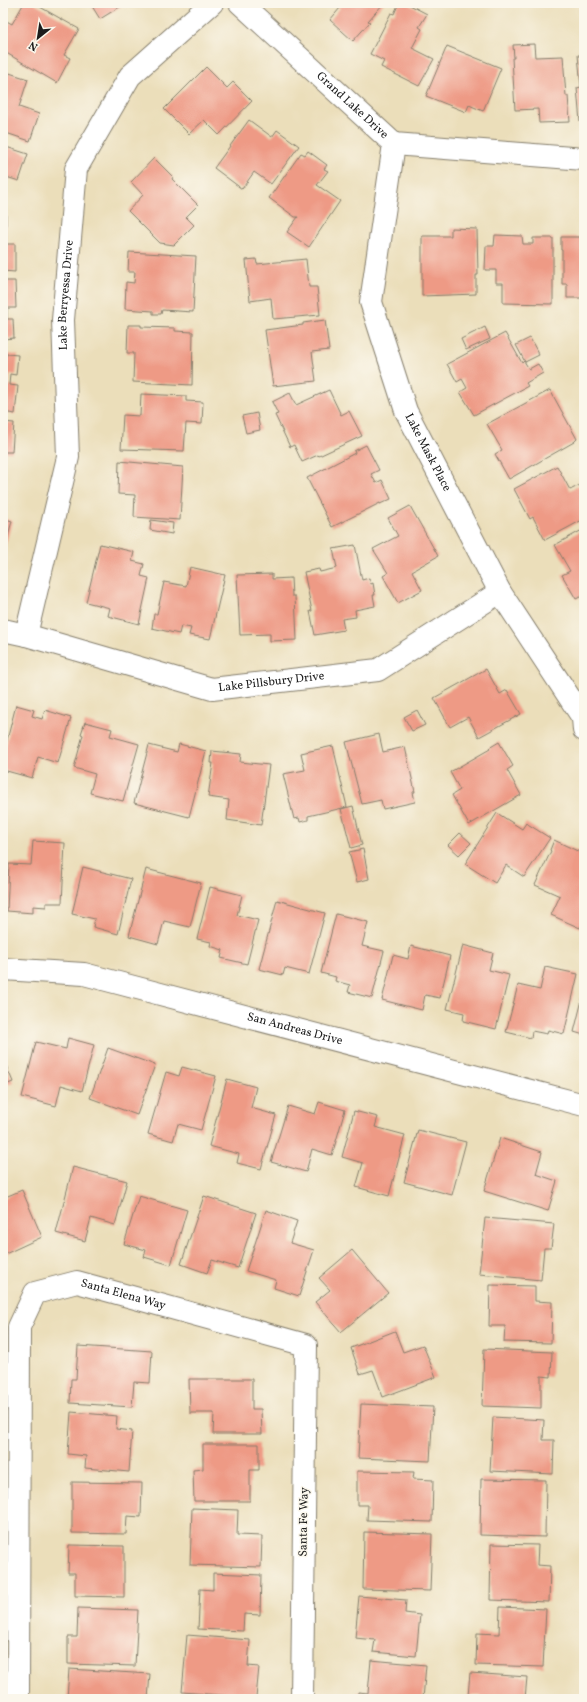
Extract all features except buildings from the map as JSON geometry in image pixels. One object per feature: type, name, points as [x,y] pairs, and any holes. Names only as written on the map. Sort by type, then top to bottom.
[{"type":"street","name":"Lake Berryessa Drive","points":[[26,635],[68,457],[63,320],[76,169],[130,76],[212,3]]},
{"type":"street","name":"Grand Lake Drive","points":[[240,3],[394,144],[584,159]]},
{"type":"street","name":"Lake Mask Place","points":[[394,144],[370,302],[406,410],[500,592],[584,718],[584,730]]},
{"type":"street","name":"Lake Pillsbury Drive","points":[[3,630],[26,635],[212,689],[378,670],[500,592]]},
{"type":"street","name":"San Andreas Drive","points":[[3,969],[84,974],[584,1105]]},
{"type":"street","name":"Santa Elena Way","points":[[18,1699],[19,1327],[35,1293],[77,1282],[306,1345]]},
{"type":"street","name":"Santa Fe Way","points":[[302,1699],[306,1345]]}]
